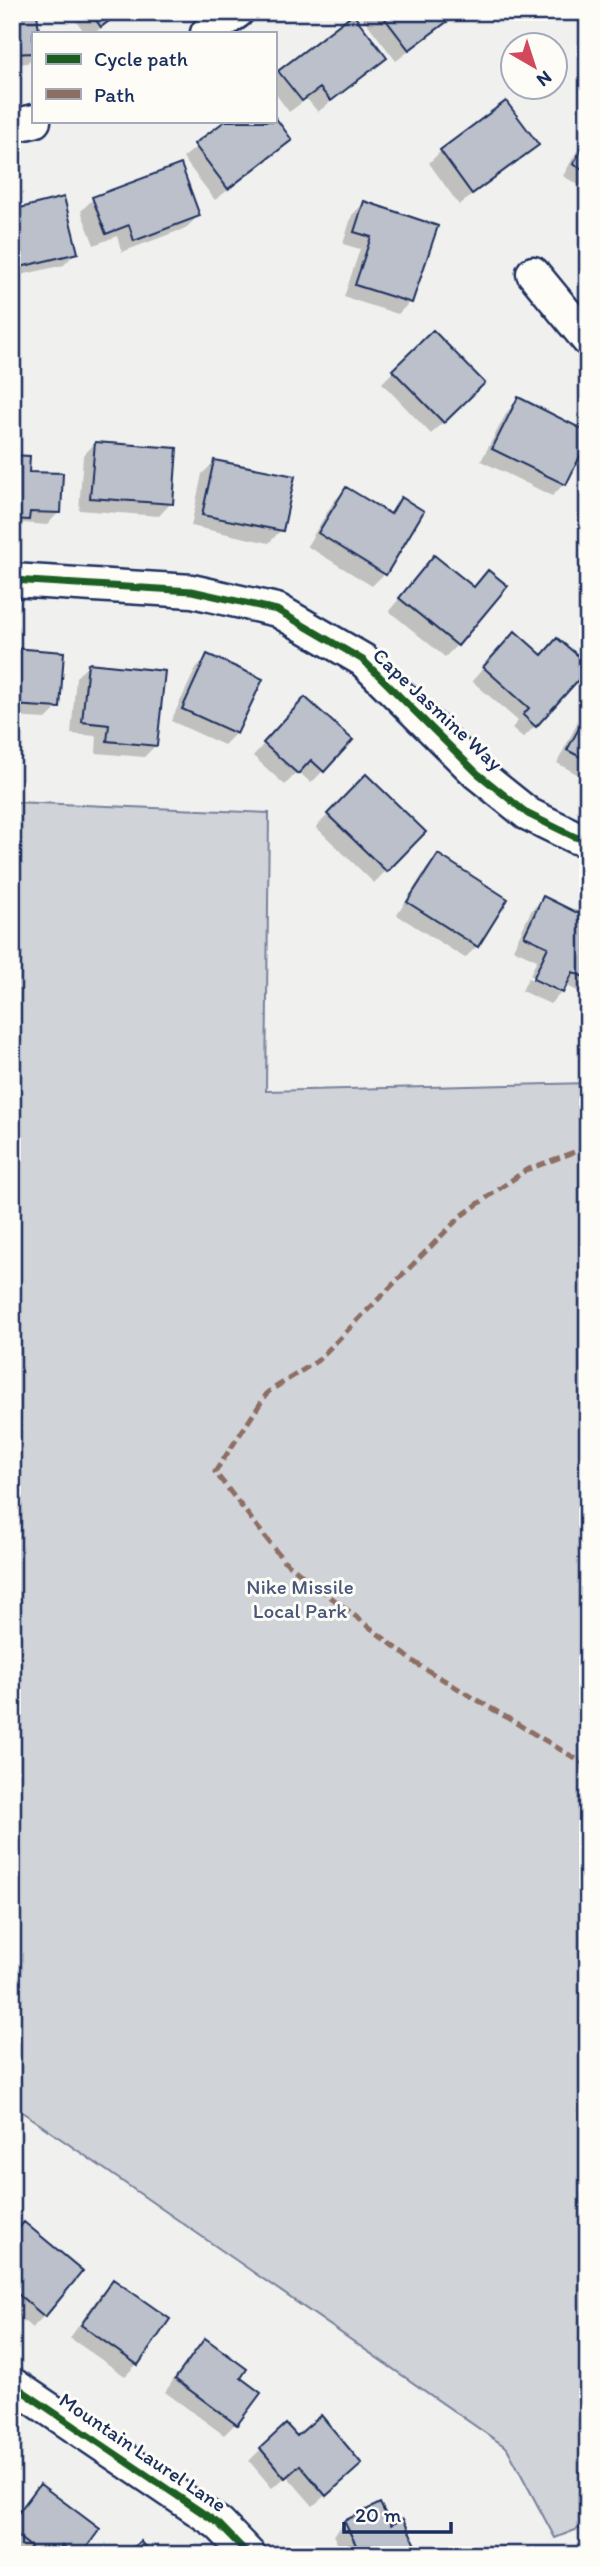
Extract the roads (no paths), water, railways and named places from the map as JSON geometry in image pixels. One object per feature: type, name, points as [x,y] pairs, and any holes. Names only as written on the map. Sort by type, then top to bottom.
[{"type":"street","points":[[208,32],[237,12]]},
{"type":"street","points":[[12,126],[32,121]]},
{"type":"street","points":[[533,273],[588,340]]},
{"type":"street","name":"Cape Jasmine Way","points":[[12,580],[192,591],[277,610],[363,660],[477,773],[528,814],[575,837],[588,840]]},
{"type":"street","name":"Mountain Laurel Lane","points":[[12,2384],[219,2524],[249,2555]]},
{"type":"park label","name":"Nike Missile Local Park","points":[[300,1598]]}]
